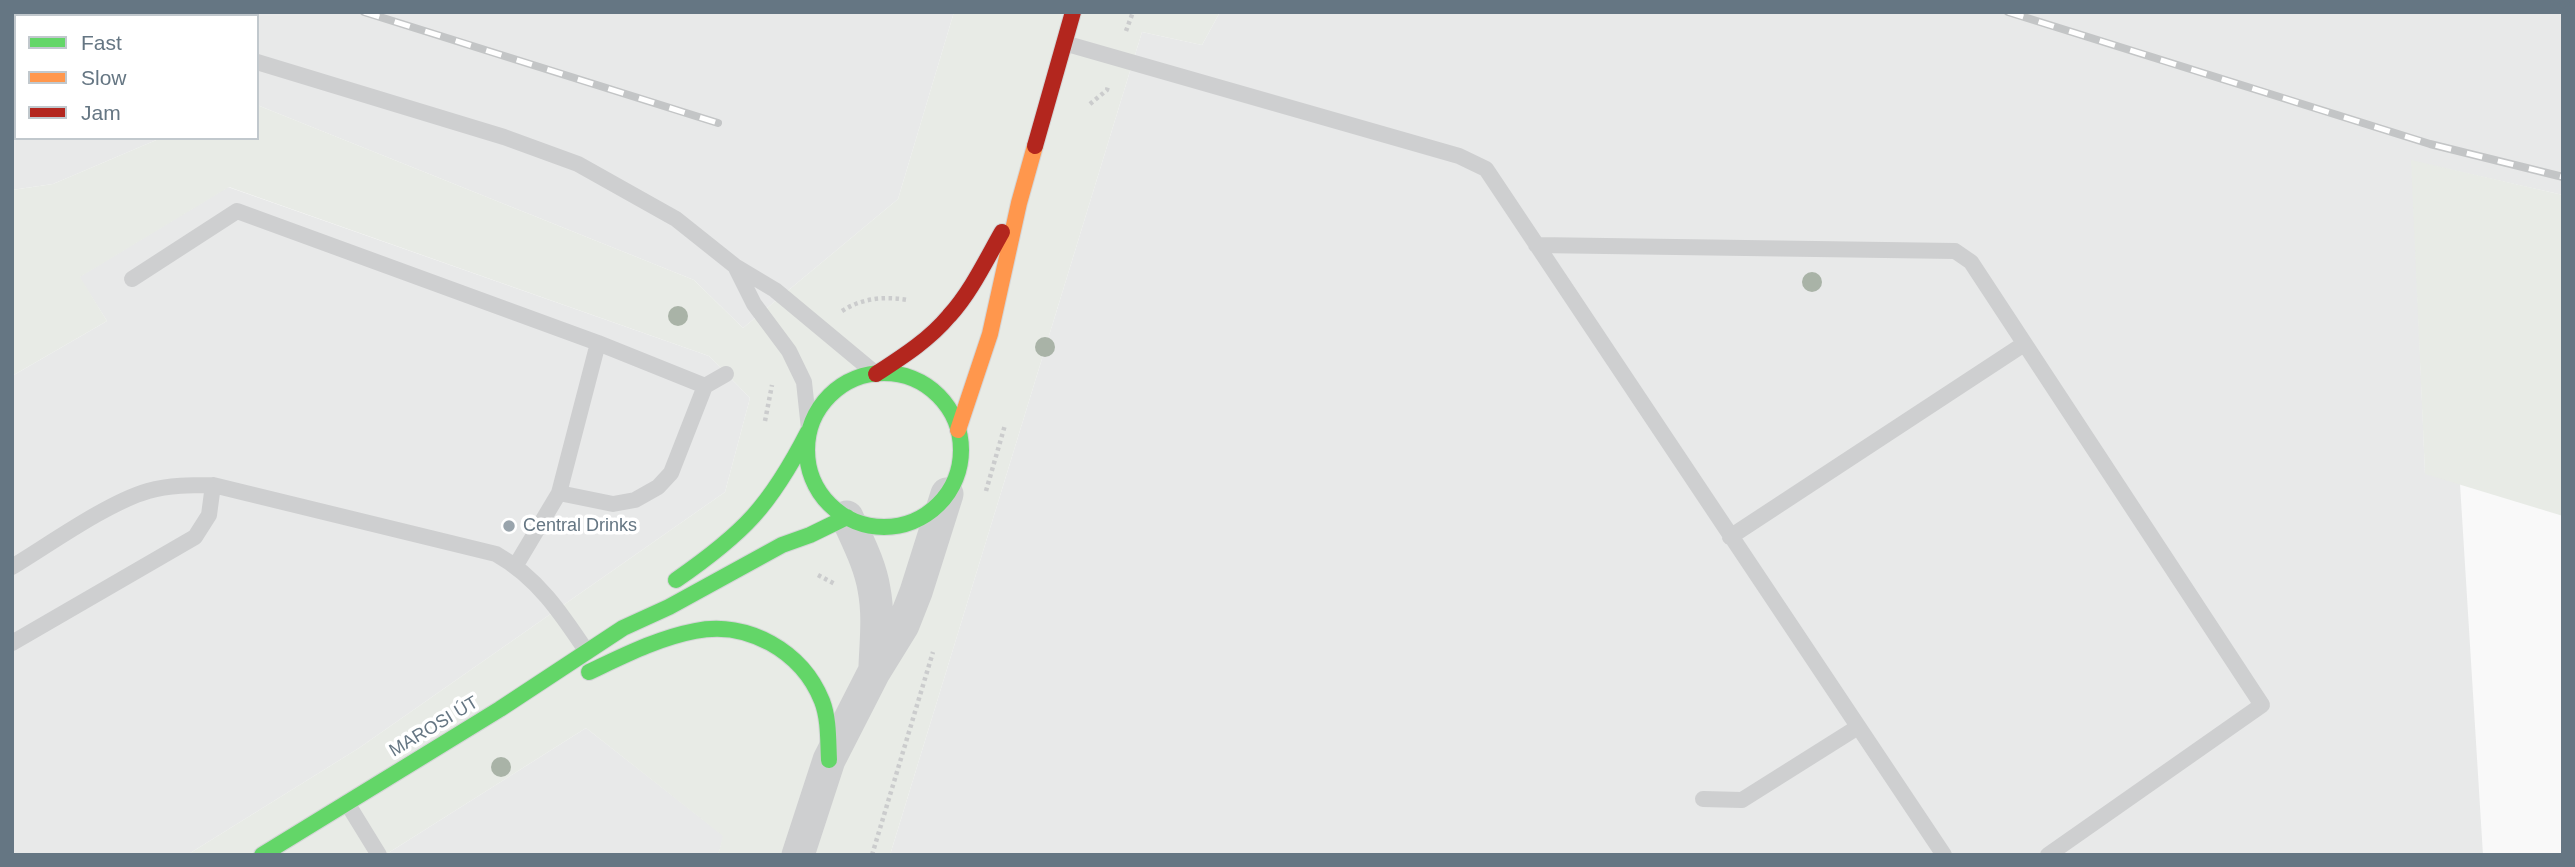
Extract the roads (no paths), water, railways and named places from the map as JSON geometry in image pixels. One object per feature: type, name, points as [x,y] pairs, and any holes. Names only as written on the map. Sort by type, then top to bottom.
[{"type":"street","points":[[958,430],[990,334],[1019,203],[1073,12]]},
{"type":"street","points":[[876,374],[925,340],[950,315],[960,303],[1019,203]]},
{"type":"street","points":[[798,855],[829,760],[874,672],[902,625],[916,592],[959,462],[960,451],[958,430],[949,410],[932,390],[907,377],[890,373],[861,377],[839,388],[822,405],[810,429],[807,459],[813,482],[826,501],[847,517],[870,526],[897,526],[927,514],[947,494]]},
{"type":"street","name":"MAROSI ÚT","points":[[623,628],[654,596],[736,535],[760,511],[785,475],[810,429]]},
{"type":"street","points":[[847,517],[874,588],[877,626],[874,672]]},
{"type":"street","name":"MAROSI ÚT","points":[[262,855],[500,709],[623,628],[669,607],[782,545],[810,536],[847,517]]},
{"type":"street","points":[[500,709],[678,634],[704,629],[737,630],[763,638],[788,653],[799,664],[821,699],[827,725],[829,760]]},
{"type":"lane","points":[[1064,43],[1460,156],[1486,169],[1944,855]]},
{"type":"lane","points":[[259,63],[504,137],[578,164],[676,219],[735,266],[775,290],[876,374]]},
{"type":"lane","points":[[132,279],[237,211],[598,343],[705,386]]},
{"type":"lane","points":[[1536,245],[1955,251],[1971,262],[2262,705],[2048,855]]},
{"type":"lane","points":[[735,266],[754,304],[789,351],[804,382],[810,429]]},
{"type":"lane","points":[[516,565],[559,493],[598,343]]},
{"type":"lane","points":[[1730,537],[2024,344]]},
{"type":"lane","points":[[559,493],[612,505],[635,500],[658,487],[671,473],[705,386],[726,374]]},
{"type":"lane","points":[[12,567],[115,505],[147,492],[179,485],[213,485],[496,554],[516,565],[533,580],[587,652]]},
{"type":"lane","points":[[12,643],[195,537],[209,514],[213,485]]},
{"type":"lane","points":[[1703,799],[1742,800],[1858,727]]},
{"type":"lane","points":[[347,803],[379,855]]},
{"type":"railway","points":[[364,12],[718,123]]},
{"type":"railway","points":[[2008,12],[2430,144],[2563,177]]},
{"type":"place","name":"Central Drinks","points":[[509,526]]}]
